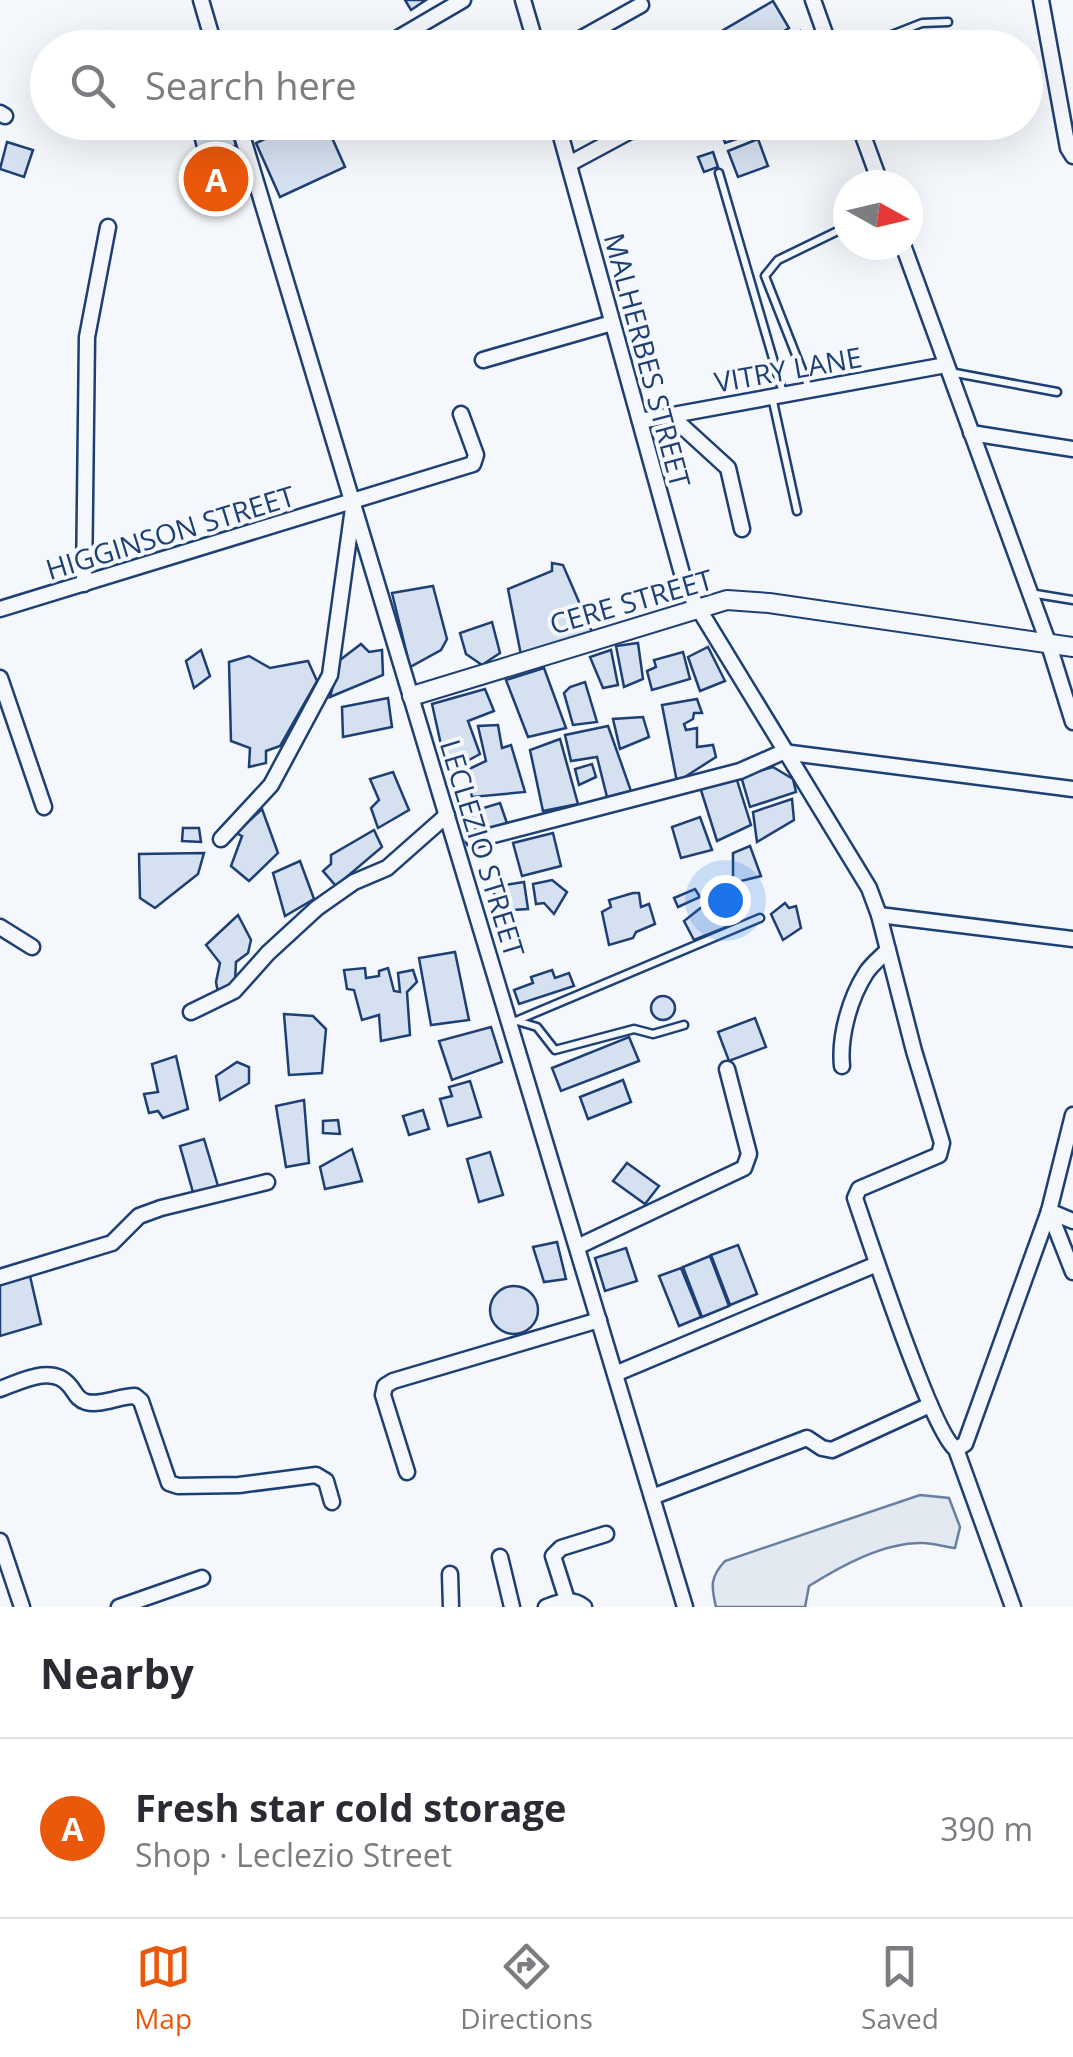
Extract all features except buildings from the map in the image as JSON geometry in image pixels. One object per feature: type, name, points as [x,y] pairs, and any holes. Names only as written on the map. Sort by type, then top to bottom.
[{"type":"street","points":[[201,0],[210,30]]},
{"type":"street","points":[[411,30],[463,0]]},
{"type":"street","points":[[524,0],[532,30]]},
{"type":"street","points":[[813,0],[824,30]]},
{"type":"street","points":[[1041,0],[1068,148],[1073,156]]},
{"type":"street","points":[[596,30],[641,5]]},
{"type":"street","name":"LECLEZIO STREET","points":[[247,140],[685,1607]]},
{"type":"street","name":"MALHERBES STREET","points":[[562,140],[686,588],[783,752],[859,869],[880,916],[942,1143],[939,1155],[859,1189],[855,1198],[877,1264]]},
{"type":"street","points":[[568,164],[613,140]]},
{"type":"street","points":[[865,140],[876,170]]},
{"type":"street","points":[[84,584],[87,337],[108,227]]},
{"type":"street","points":[[908,260],[1073,722]]},
{"type":"street","points":[[483,360],[612,323]]},
{"type":"street","name":"VITRY LANE","points":[[640,422],[947,369]]},
{"type":"street","name":"HIGGINSON STREET","points":[[0,609],[473,464],[476,455],[461,414]]},
{"type":"street","points":[[671,416],[728,468],[742,529]]},
{"type":"street","points":[[971,433],[1073,449]]},
{"type":"street","points":[[221,840],[271,785],[330,675],[354,502]]},
{"type":"street","name":"CERE STREET","points":[[412,696],[727,600],[1073,647]]},
{"type":"street","points":[[0,678],[44,807]]},
{"type":"street","points":[[474,840],[740,770],[783,752],[1073,789]]},
{"type":"street","points":[[190,1012],[234,991],[316,908],[354,882],[387,868],[447,814]]},
{"type":"street","points":[[880,916],[1073,939]]},
{"type":"street","points":[[0,928],[32,947]]},
{"type":"street","points":[[842,1066],[840,1050],[845,1023],[866,973],[888,950]]},
{"type":"street","points":[[577,1247],[744,1168],[749,1154],[727,1069]]},
{"type":"street","points":[[956,1450],[965,1444],[1049,1211],[1073,1115]]},
{"type":"street","points":[[0,1278],[112,1243],[140,1216],[161,1208],[268,1182]]},
{"type":"street","points":[[1049,1211],[1073,1221]]},
{"type":"street","points":[[1049,1211],[1073,1272]]},
{"type":"street","points":[[615,1374],[877,1264],[930,1404],[947,1444],[956,1450],[1012,1607]]},
{"type":"street","points":[[407,1472],[383,1395],[386,1386],[599,1320]]},
{"type":"street","points":[[0,1389],[54,1375],[66,1380],[78,1398],[86,1402],[135,1396],[141,1401],[169,1483],[238,1485],[316,1474],[326,1481],[332,1502]]},
{"type":"street","points":[[652,1497],[807,1438],[832,1450],[930,1404]]},
{"type":"street","points":[[567,1600],[553,1556],[561,1548],[606,1534]]},
{"type":"street","points":[[0,1541],[20,1601],[0,1602]]},
{"type":"street","points":[[500,1558],[512,1607]]},
{"type":"street","points":[[450,1574],[451,1607]]},
{"type":"street","points":[[119,1607],[202,1578]]},
{"type":"street","points":[[546,1607],[567,1600],[584,1607]]},
{"type":"lane","points":[[904,30],[922,23],[948,22]]},
{"type":"lane","points":[[719,173],[778,396],[797,511]]},
{"type":"lane","points":[[810,390],[765,276],[778,260],[833,233]]},
{"type":"lane","points":[[947,369],[1057,392]]},
{"type":"lane","points":[[1030,593],[1073,600]]},
{"type":"lane","points":[[513,1022],[760,918]]},
{"type":"lane","points":[[513,1022],[537,1027],[555,1050],[634,1029],[653,1034],[684,1026]]},
{"type":"shaded area","points":[[920,1495],[949,1498],[960,1527],[955,1548],[908,1544],[863,1557],[809,1586],[805,1607],[716,1607],[713,1582],[725,1561]]},
{"type":"place","name":"Fresh star cold storage","points":[[216,179]]}]
